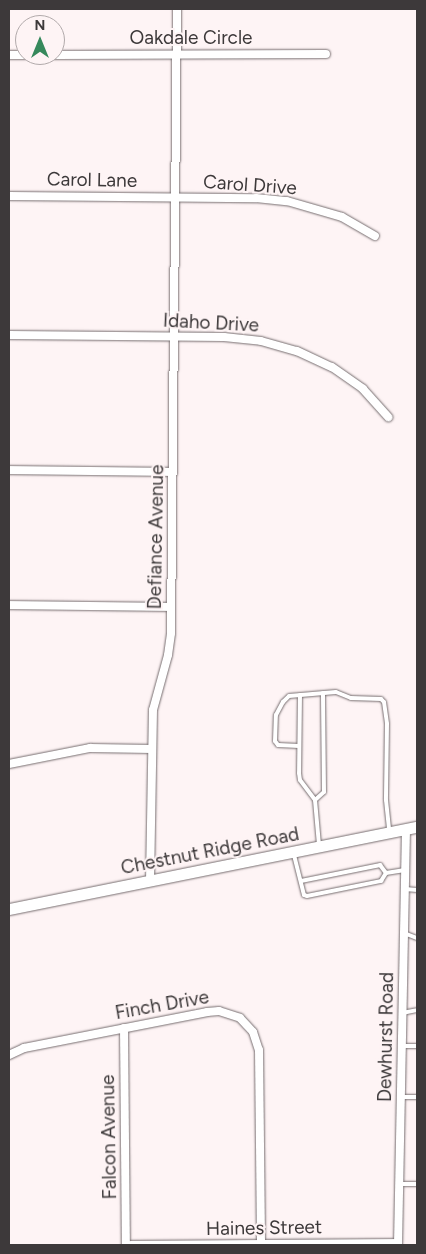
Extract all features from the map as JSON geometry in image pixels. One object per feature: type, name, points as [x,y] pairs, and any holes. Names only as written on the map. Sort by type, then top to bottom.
[{"type":"street","name":"Defiance Avenue","points":[[150,881],[153,710],[170,644],[177,9]]},
{"type":"street","name":"Oakdale Circle","points":[[65,55],[326,54]]},
{"type":"street","name":"Carol Lane","points":[[9,196],[176,194]]},
{"type":"street","name":"Carol Drive","points":[[176,194],[287,201],[324,210],[342,217],[375,236]]},
{"type":"street","name":"Idaho Drive","points":[[9,335],[242,338],[297,351],[332,367],[376,402],[388,417]]},
{"type":"street","points":[[9,470],[173,472]]},
{"type":"street","points":[[9,605],[171,607]]},
{"type":"street","points":[[9,764],[90,748],[152,749]]},
{"type":"street","name":"Chestnut Ridge Road","points":[[9,909],[412,828]]},
{"type":"street","name":"Dewhurst Road","points":[[398,1244],[405,870],[412,828]]},
{"type":"street","name":"Finch Drive","points":[[9,1055],[24,1048],[219,1011],[240,1018],[253,1032],[259,1050],[261,1244]]},
{"type":"street","name":"Falcon Avenue","points":[[124,1028],[126,1245]]},
{"type":"street","name":"Haines Street","points":[[131,1245],[398,1244]]},
{"type":"lane","points":[[299,746],[278,746],[275,741],[276,715],[283,702],[289,696],[336,692],[351,698],[376,697],[384,702],[387,724],[386,800],[389,833]]},
{"type":"lane","points":[[315,800],[324,792],[323,693]]},
{"type":"lane","points":[[300,695],[300,780],[315,800],[320,847]]},
{"type":"lane","points":[[293,852],[307,896],[381,881],[386,873],[405,870]]},
{"type":"lane","points":[[301,881],[380,865],[386,873]]},
{"type":"lane","points":[[405,889],[417,890]]},
{"type":"lane","points":[[404,933],[417,938]]},
{"type":"lane","points":[[402,1013],[417,1010]]},
{"type":"lane","points":[[402,1046],[417,1046]]},
{"type":"lane","points":[[401,1097],[417,1097]]},
{"type":"lane","points":[[399,1184],[417,1184]]}]
